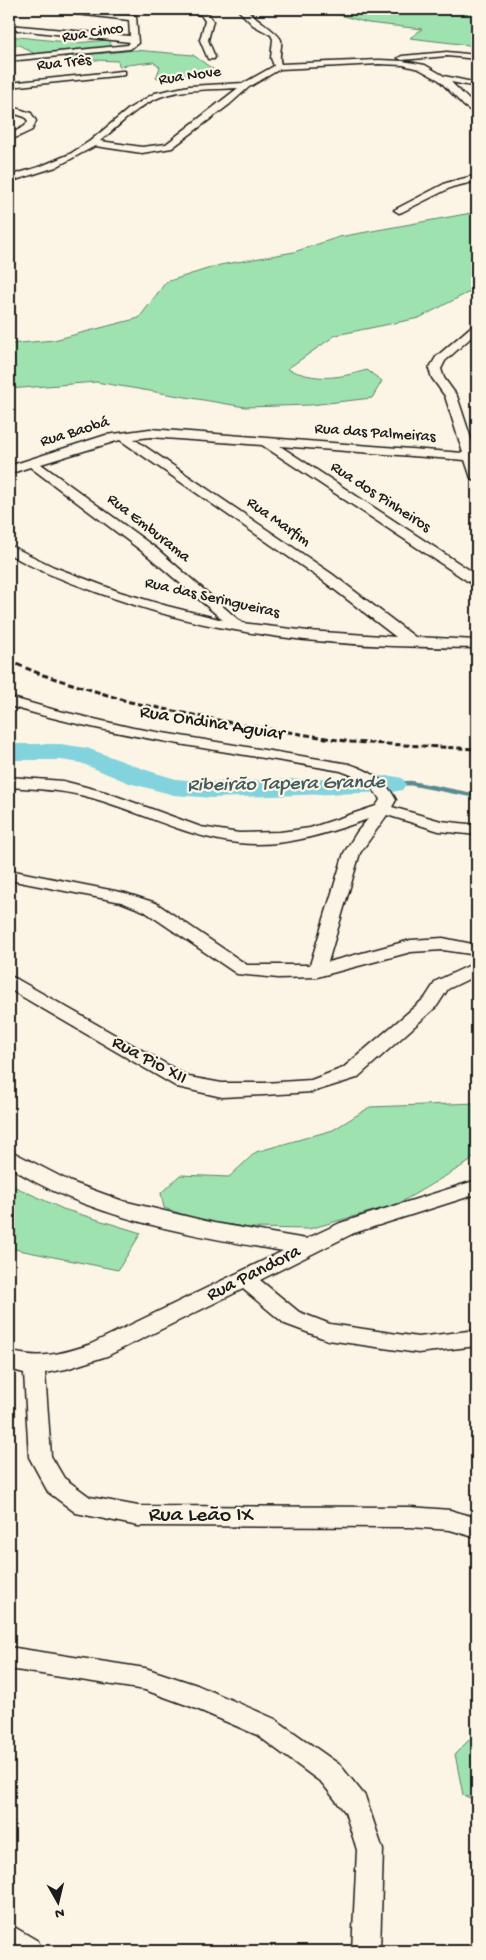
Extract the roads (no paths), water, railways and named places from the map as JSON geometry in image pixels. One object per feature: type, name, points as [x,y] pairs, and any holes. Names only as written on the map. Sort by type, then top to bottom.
[{"type":"street","name":"Rua Cinco","points":[[9,59],[123,49],[134,44],[132,18],[50,9]]},
{"type":"street","points":[[124,9],[132,18]]},
{"type":"street","points":[[184,9],[205,11],[209,21],[204,40],[211,57]]},
{"type":"street","points":[[241,9],[256,24],[274,34],[277,39],[275,58],[278,67]]},
{"type":"street","points":[[9,27],[134,39]]},
{"type":"street","points":[[379,62],[427,54],[477,57]]},
{"type":"street","points":[[93,143],[142,150],[169,146],[227,102],[246,85],[278,67],[379,62],[413,64],[442,78],[477,85]]},
{"type":"street","name":"Rua Três","points":[[9,84],[122,73]]},
{"type":"street","points":[[442,78],[451,89],[477,112]]},
{"type":"street","name":"Rua Nove","points":[[9,179],[59,164],[93,143],[109,128],[157,95],[170,92],[246,85]]},
{"type":"street","points":[[9,109],[28,115],[32,120],[30,128],[9,138]]},
{"type":"street","points":[[9,118],[28,115]]},
{"type":"street","points":[[399,210],[449,185],[477,178]]},
{"type":"street","name":"Rua das Palmeiras","points":[[122,436],[150,433],[471,457],[451,396],[438,378],[435,369],[440,359],[477,327]]},
{"type":"street","name":"Rua Baobá","points":[[9,470],[122,436]]},
{"type":"street","name":"Rua Marfim","points":[[122,436],[327,577],[412,642]]},
{"type":"street","name":"Rua dos Pinheiros","points":[[266,442],[477,582]]},
{"type":"street","points":[[471,457],[477,478]]},
{"type":"street","name":"Rua Emburama","points":[[32,463],[152,552],[238,626]]},
{"type":"street","name":"Rua das Seringueiras","points":[[9,550],[59,574],[119,596],[238,626],[283,633],[412,642],[477,644]]},
{"type":"street","name":"Rua Ondina Aguiar","points":[[9,702],[127,731],[344,767],[363,773],[373,780],[384,792],[388,800],[383,809]]},
{"type":"street","points":[[9,782],[63,786],[99,795],[198,831],[239,838],[280,837],[312,833],[383,809],[439,826],[477,830]]},
{"type":"street","points":[[317,971],[352,853],[362,835],[370,829],[383,809]]},
{"type":"street","points":[[9,875],[126,898],[150,907],[243,970],[271,972],[317,971],[411,946],[443,944],[477,950]]},
{"type":"street","name":"Rua Pio XII","points":[[9,982],[184,1082],[222,1090],[312,1086],[350,1074],[430,1002],[442,985],[477,968]]},
{"type":"street","points":[[9,1157],[29,1172],[72,1192],[161,1220],[222,1234],[308,1247]]},
{"type":"street","name":"Rua Pandora","points":[[9,1360],[34,1365],[61,1362],[99,1350],[245,1280],[347,1228],[477,1187]]},
{"type":"street","points":[[245,1280],[292,1318],[328,1332],[418,1345],[477,1338]]},
{"type":"street","name":"Rua Leão IX","points":[[34,1365],[40,1457],[56,1485],[84,1506],[138,1516],[410,1517],[450,1520],[477,1528]]},
{"type":"street","points":[[9,1658],[89,1669],[145,1680],[197,1697],[266,1727],[331,1774],[356,1805],[370,1850],[366,1951]]},
{"type":"street","points":[[9,1938],[28,1951]]},
{"type":"waterway","name":"Ribeirão Tapera Grande","points":[[9,752],[61,752],[87,756],[139,777],[174,787],[213,790],[392,784]]},
{"type":"waterway","name":"Ribeirão Tapera Grande","points":[[392,784],[410,783],[477,796]]},
{"type":"railway","points":[[9,661],[43,675],[130,702],[232,723],[351,742],[477,749]]}]
